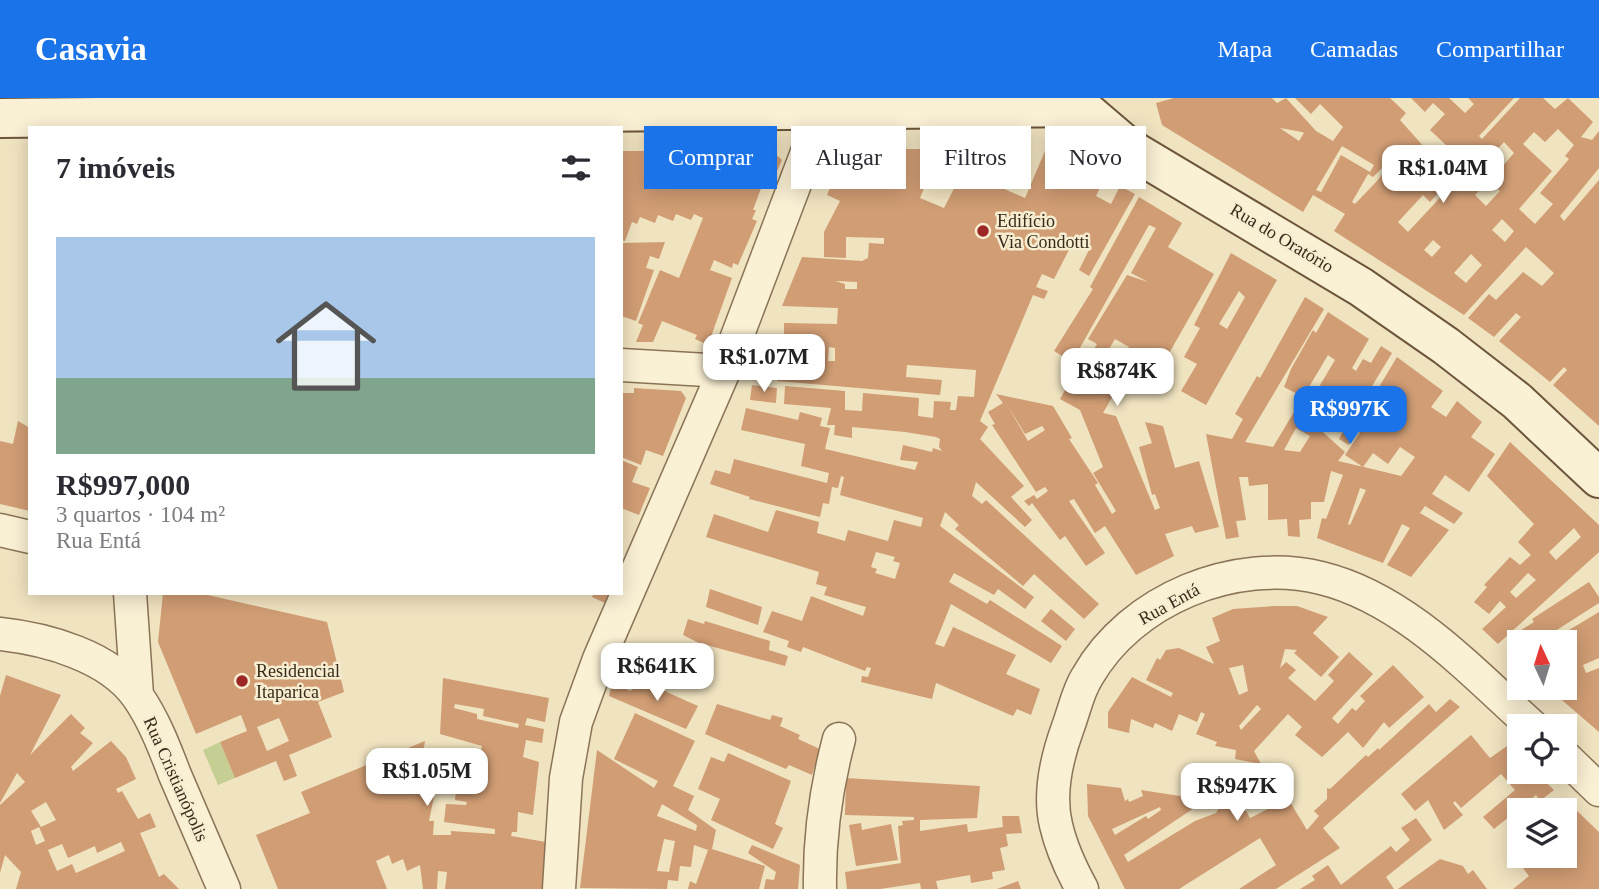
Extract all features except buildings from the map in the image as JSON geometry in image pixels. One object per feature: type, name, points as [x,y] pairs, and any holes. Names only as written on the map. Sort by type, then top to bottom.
[{"type":"street","name":"Rua do Oratório","points":[[0,118],[401,113],[578,105],[823,110],[1090,101],[1130,149],[1362,287],[1446,346],[1517,401],[1599,478]]},
{"type":"street","points":[[559,889],[566,778],[576,722],[618,615],[724,371],[823,110]]},
{"type":"street","points":[[623,365],[724,371]]},
{"type":"street","points":[[0,530],[28,537]]},
{"type":"street","name":"Rua Entá","points":[[1082,889],[1055,823],[1054,776],[1086,677],[1122,631],[1175,596],[1221,578],[1263,572],[1321,578],[1380,600],[1426,634],[1518,714]]},
{"type":"street","points":[[130,595],[137,695]]},
{"type":"street","name":"Rua Cristianópolis","points":[[0,634],[48,640],[78,651],[119,678],[137,695],[161,741],[224,889]]},
{"type":"street","points":[[820,889],[821,827],[828,780],[839,739]]},
{"type":"street","points":[[1577,769],[1599,790]]},
{"type":"green space","points":[[220,742],[235,778],[218,785],[203,750]]},
{"type":"place","name":"Edifício Via Condotti","points":[[983,231]]},
{"type":"place","name":"Residencial Itaparica","points":[[242,681]]}]
